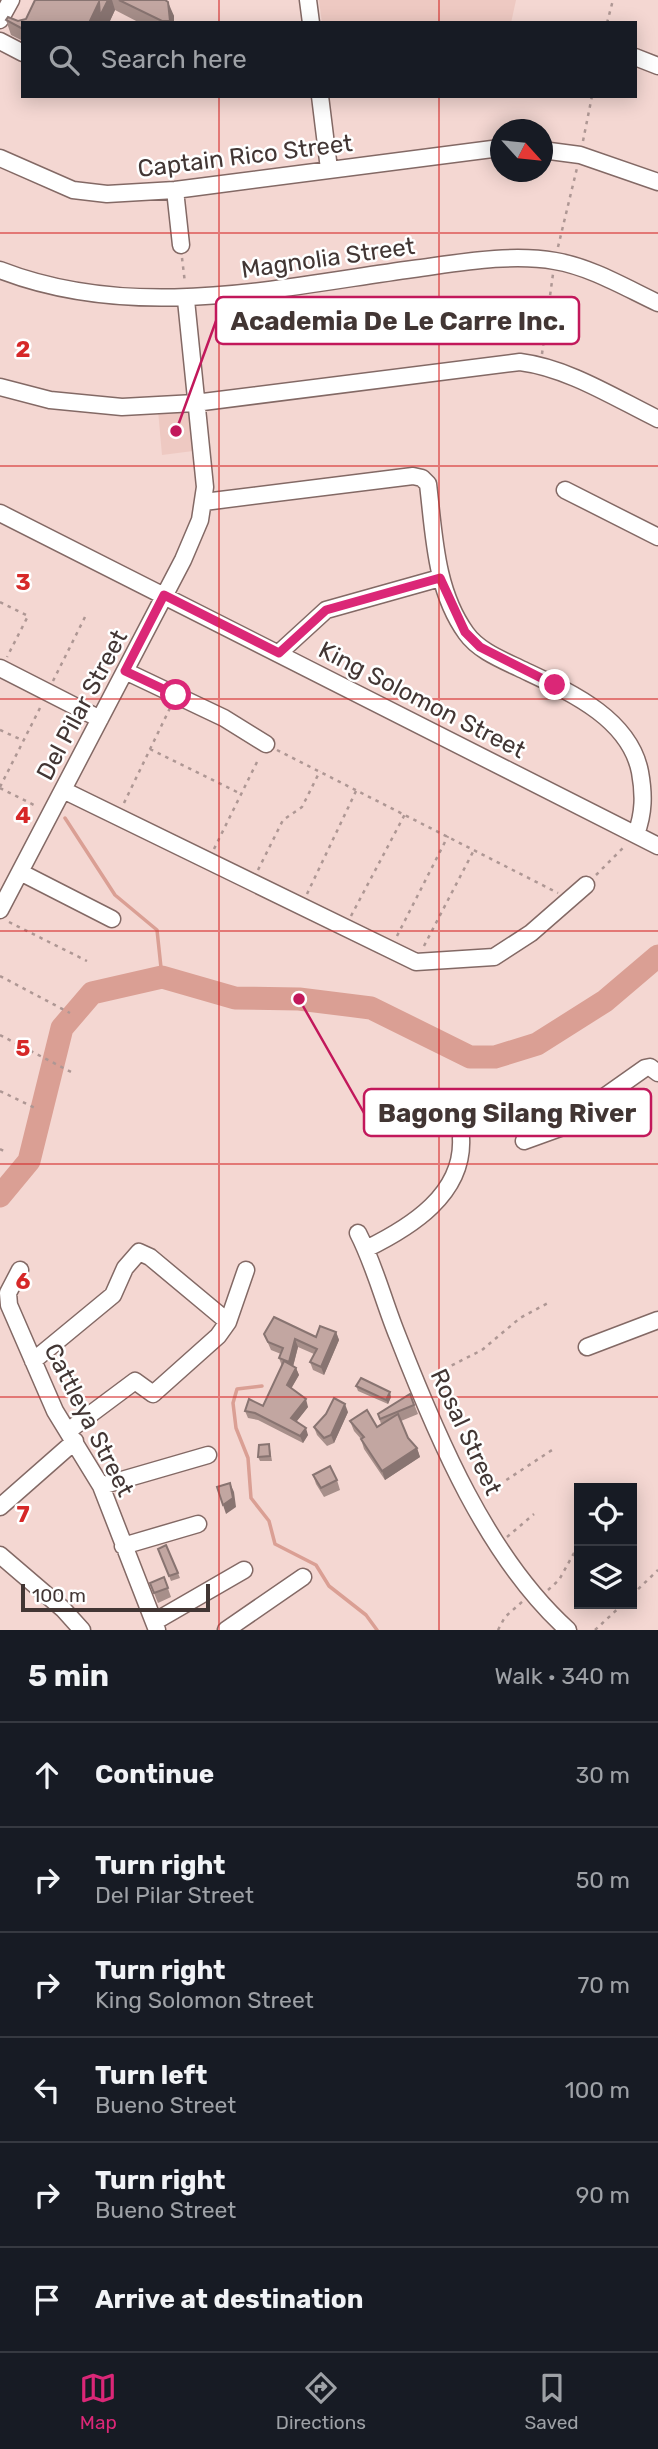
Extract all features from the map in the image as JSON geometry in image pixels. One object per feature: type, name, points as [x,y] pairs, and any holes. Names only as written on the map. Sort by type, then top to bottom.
[{"type":"street","points":[[11,0],[1,18],[21,24]]},
{"type":"street","points":[[308,0],[311,21]]},
{"type":"street","points":[[0,41],[21,52]]},
{"type":"street","points":[[637,58],[658,66]]},
{"type":"street","points":[[320,98],[329,169]]},
{"type":"street","name":"Captain Rico Street","points":[[0,158],[73,190],[107,194],[175,190],[490,149]]},
{"type":"street","points":[[553,152],[591,158],[658,182]]},
{"type":"street","points":[[175,190],[181,245]]},
{"type":"street","name":"Magnolia Street","points":[[0,270],[43,286],[86,294],[186,300],[462,263],[555,261],[615,282],[658,303]]},
{"type":"street","name":"Del Pilar Street","points":[[1,909],[192,539],[204,502],[203,465],[186,300]]},
{"type":"street","points":[[0,387],[86,405],[195,403],[487,364],[540,365],[658,419]]},
{"type":"street","points":[[204,502],[413,476],[422,478],[428,484],[440,578],[465,632],[480,647],[555,685],[600,713],[623,732],[638,761],[643,792],[642,820],[636,834]]},
{"type":"street","points":[[565,490],[658,537]]},
{"type":"street","name":"King Solomon Street","points":[[0,513],[658,846]]},
{"type":"street","points":[[279,653],[326,610],[440,578]]},
{"type":"street","points":[[1,669],[100,719]]},
{"type":"street","points":[[125,671],[224,718],[266,744]]},
{"type":"street","points":[[63,790],[416,962],[494,957],[531,933],[586,885]]},
{"type":"street","points":[[20,872],[112,919]]},
{"type":"street","points":[[524,1141],[560,1128],[645,1068],[650,1066],[658,1073]]},
{"type":"street","points":[[366,1249],[415,1220],[451,1184],[462,1154],[461,1139]]},
{"type":"street","name":"Rosal Street","points":[[358,1233],[417,1383],[472,1502],[535,1594],[568,1630]]},
{"type":"street","points":[[33,1361],[113,1295],[125,1268],[139,1252],[150,1257],[228,1322]]},
{"type":"street","name":"Cattleya Street","points":[[20,1270],[8,1293],[9,1305],[33,1361],[71,1436],[101,1486],[155,1626]]},
{"type":"street","points":[[0,1507],[71,1436],[135,1381],[148,1393],[153,1394],[215,1340],[228,1322],[246,1270]]},
{"type":"street","points":[[587,1347],[658,1320]]},
{"type":"street","points":[[101,1486],[208,1455]]},
{"type":"street","points":[[123,1546],[198,1524]]},
{"type":"street","points":[[0,1555],[63,1609],[82,1630]]},
{"type":"street","points":[[155,1626],[244,1570]]},
{"type":"street","points":[[226,1630],[303,1577]]},
{"type":"path","points":[[607,21],[612,0]]},
{"type":"path","points":[[181,245],[186,300]]},
{"type":"path","points":[[540,365],[555,261]]},
{"type":"path","points":[[0,602],[28,616],[1,669]]},
{"type":"path","points":[[118,817],[176,695]]},
{"type":"path","points":[[0,730],[23,741]]},
{"type":"path","points":[[208,861],[266,744],[570,899]]},
{"type":"path","points":[[150,749],[241,794]]},
{"type":"path","points":[[252,882],[283,820],[302,807],[320,771]]},
{"type":"path","points":[[0,788],[51,813]]},
{"type":"path","points":[[301,906],[357,789]]},
{"type":"path","points":[[345,928],[405,814]]},
{"type":"path","points":[[586,885],[636,834]]},
{"type":"path","points":[[390,949],[448,836]]},
{"type":"path","points":[[416,962],[474,850]]},
{"type":"path","points":[[1,909],[88,961]]},
{"type":"path","points":[[0,976],[70,1013]]},
{"type":"path","points":[[0,1035],[73,1073]]},
{"type":"path","points":[[0,1091],[37,1110]]},
{"type":"path","points":[[417,1383],[482,1350],[520,1318],[550,1302]]},
{"type":"path","points":[[472,1502],[552,1450]]},
{"type":"path","points":[[499,1544],[534,1514]]},
{"type":"path","points":[[498,1630],[505,1617],[535,1594],[558,1582],[578,1546]]},
{"type":"path","points":[[637,1590],[658,1570]]},
{"type":"path","points":[[595,1630],[618,1609]]},
{"type":"shaded area","points":[[319,0],[516,0],[511,21],[322,21]]},
{"type":"shaded area","points":[[189,407],[193,451],[162,455],[158,410]]},
{"type":"building","points":[[35,0],[108,0],[100,16],[99,2],[90,21],[21,21],[21,28],[6,20],[8,17],[18,21],[26,19]]},
{"type":"building","points":[[119,0],[165,0],[168,2],[170,21],[162,21]]},
{"type":"building","points":[[274,1317],[316,1337],[320,1326],[336,1332],[321,1367],[310,1362],[317,1349],[295,1339],[289,1362],[279,1358],[283,1348],[268,1342],[264,1334]]},
{"type":"building","points":[[284,1361],[296,1368],[287,1385],[306,1399],[291,1418],[306,1428],[300,1436],[255,1413],[245,1411],[249,1399],[263,1406]]},
{"type":"building","points":[[361,1378],[390,1392],[386,1400],[356,1386]]},
{"type":"building","points":[[410,1394],[414,1405],[380,1419],[378,1414]]},
{"type":"building","points":[[334,1398],[345,1404],[331,1435],[324,1438],[314,1427],[326,1414]]},
{"type":"building","points":[[367,1410],[377,1427],[398,1414],[408,1438],[417,1448],[382,1471],[361,1439],[364,1437],[350,1421]]},
{"type":"building","points":[[269,1444],[270,1456],[258,1457],[259,1445]]},
{"type":"building","points":[[330,1466],[337,1480],[321,1488],[313,1475]]},
{"type":"building","points":[[230,1483],[233,1498],[223,1505],[217,1487]]},
{"type":"building","points":[[166,1545],[178,1573],[169,1576],[158,1549]]},
{"type":"building","points":[[164,1577],[168,1588],[154,1593],[150,1583]]},
{"type":"waterway","points":[[65,818],[115,895],[157,930],[162,977]]},
{"type":"waterway","points":[[0,1196],[29,1161],[62,1028],[92,993],[162,977],[235,998],[299,999],[371,1008],[470,1057],[495,1057],[537,1044],[605,1001],[658,956]]},
{"type":"waterway","points":[[262,1386],[237,1389],[233,1403],[236,1428],[248,1458],[251,1498],[269,1521],[275,1544],[316,1565],[329,1586],[366,1615],[377,1630]]},
{"type":"place","name":"Academia De Le Carre Inc.","points":[[176,431]]},
{"type":"place","name":"Bagong Silang River","points":[[299,999]]},
{"type":"route","points":[[176,695],[125,671],[164,595],[279,653],[293,637],[326,610],[342,603],[440,578],[465,632],[480,647],[555,685]]}]
